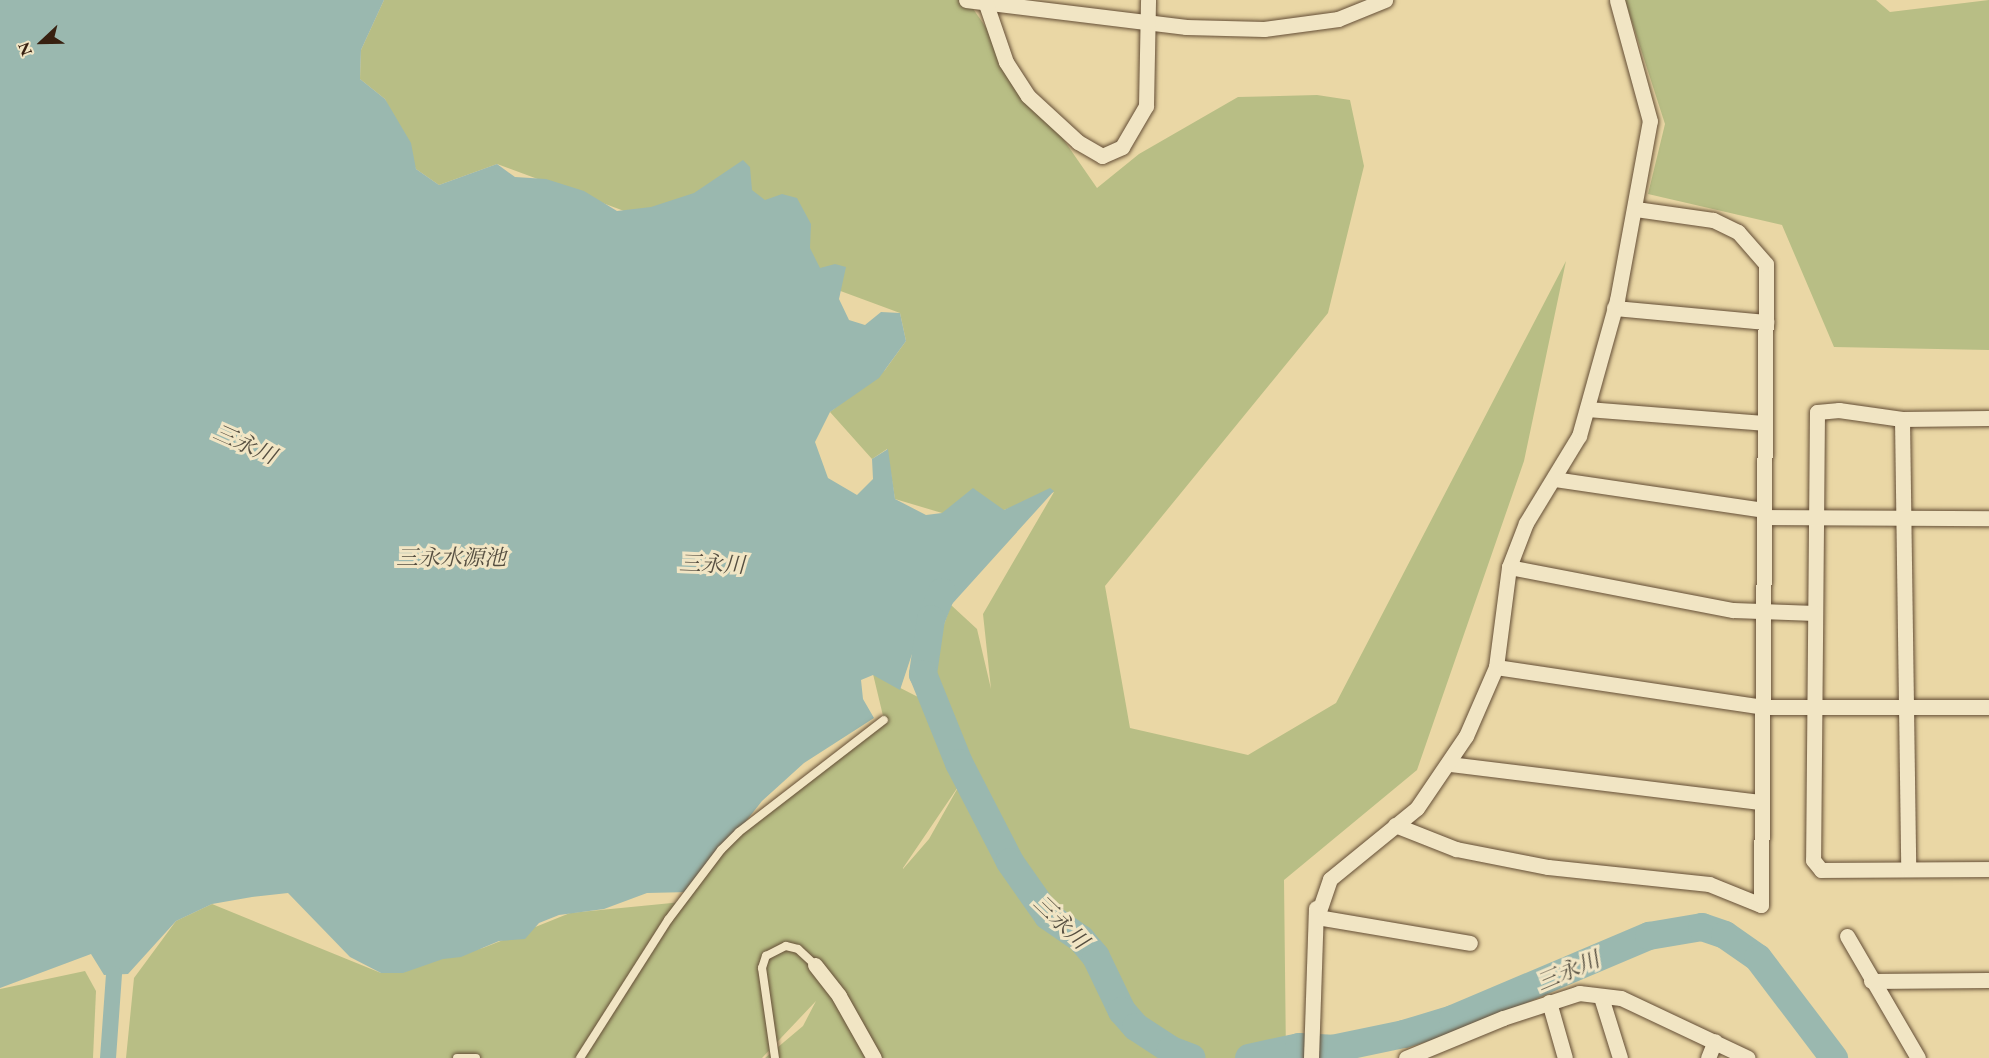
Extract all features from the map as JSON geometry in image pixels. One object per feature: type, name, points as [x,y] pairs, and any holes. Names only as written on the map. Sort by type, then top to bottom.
[{"type":"street","points":[[966,0],[1186,27],[1294,27],[1338,19],[1385,0]]},
{"type":"street","points":[[986,4],[1006,62],[1028,96],[1078,142],[1102,156],[1122,147],[1146,106],[1145,22],[1148,0]]},
{"type":"street","points":[[1317,917],[1330,879],[1417,808],[1450,764],[1496,667],[1509,567],[1526,523],[1579,436],[1614,308],[1636,209],[1650,121],[1617,0]]},
{"type":"street","points":[[1395,825],[1456,849],[1548,867],[1709,884],[1761,905],[1762,423],[1766,264],[1738,232],[1713,220],[1636,209]]},
{"type":"street","points":[[1614,308],[1766,322]]},
{"type":"street","points":[[1587,409],[1762,423]]},
{"type":"street","points":[[1989,418],[1902,419],[1839,410],[1817,412],[1813,860],[1821,870],[1989,869]]},
{"type":"street","points":[[1902,419],[1908,869]]},
{"type":"street","points":[[1554,479],[1763,514],[1904,520],[1989,518]]},
{"type":"street","points":[[1509,567],[1733,610],[1815,613]]},
{"type":"street","points":[[1496,667],[1763,707],[1989,706]]},
{"type":"street","points":[[1450,764],[1761,802]]},
{"type":"street","points":[[1311,1058],[1316,907],[1317,917]]},
{"type":"street","points":[[1317,917],[1470,943]]},
{"type":"street","points":[[1846,936],[1918,1058]]},
{"type":"street","points":[[815,965],[839,996],[874,1058]]},
{"type":"street","points":[[1871,981],[1989,980]]},
{"type":"street","points":[[1406,1058],[1549,1002],[1579,993],[1621,998],[1748,1058]]},
{"type":"street","points":[[1601,997],[1620,1058]]},
{"type":"street","points":[[1549,1002],[1565,1058]]},
{"type":"street","points":[[1708,1058],[1715,1041]]},
{"type":"lane","points":[[580,1058],[668,920],[721,850],[739,832],[884,720]]},
{"type":"lane","points":[[775,1058],[762,968],[766,956],[786,946],[798,949],[815,965]]},
{"type":"lane","points":[[457,1058],[476,1058]]},
{"type":"green space","points":[[384,0],[967,0],[1097,188],[1139,154],[1238,97],[1317,95],[1350,100],[1364,166],[1328,313],[1105,586],[1130,728],[1248,755],[1336,703],[1566,261],[1524,461],[1417,770],[1284,880],[1286,1058],[765,1058],[803,1026],[816,1001],[762,1058],[126,1058],[134,978],[176,921],[212,904],[381,973],[483,948],[570,913],[682,902],[721,850],[884,720],[873,674],[918,697],[951,605],[977,629],[991,689],[983,614],[1054,492],[1004,510],[942,513],[895,499],[887,449],[872,459],[830,412],[885,370],[906,341],[900,313],[497,164],[439,185],[416,169],[385,99],[360,79],[361,50]],"holes":[[[960,784],[929,839],[903,869]]]},
{"type":"green space","points":[[1625,0],[1876,0],[1890,12],[1989,0],[1989,350],[1834,347],[1782,225],[1648,194],[1665,124]]},
{"type":"green space","points":[[85,971],[96,991],[93,1058],[0,1058],[0,989]]},
{"type":"water","name":"三永水源池","points":[[0,0],[384,0],[361,50],[360,79],[385,99],[411,143],[416,169],[439,185],[497,164],[515,177],[546,179],[584,191],[617,211],[651,207],[694,193],[743,160],[750,167],[752,190],[765,200],[782,194],[797,198],[811,224],[810,248],[820,268],[835,264],[846,267],[839,299],[849,320],[865,325],[881,312],[900,313],[906,341],[879,378],[830,412],[815,442],[828,478],[857,495],[873,479],[872,459],[888,449],[895,499],[926,515],[942,513],[973,488],[1004,510],[1050,488],[1054,491],[915,645],[900,690],[873,675],[861,680],[863,699],[874,718],[804,763],[762,801],[690,892],[647,893],[604,909],[559,915],[539,923],[525,939],[499,941],[461,957],[443,959],[403,973],[381,973],[350,957],[288,893],[252,897],[212,904],[176,921],[128,974],[104,975],[91,954],[0,988]]},
{"type":"waterway","name":"三永川","points":[[942,592],[931,619],[923,674],[959,763],[1010,862],[1048,916],[1081,939],[1096,957],[1122,1011],[1136,1027],[1171,1050],[1192,1058]]},
{"type":"waterway","name":"三永川","points":[[1249,1058],[1299,1047],[1332,1049],[1404,1034],[1453,1019],[1649,936],[1702,927],[1725,935],[1758,958],[1834,1058]]},
{"type":"waterway","points":[[108,1058],[114,974]]}]
